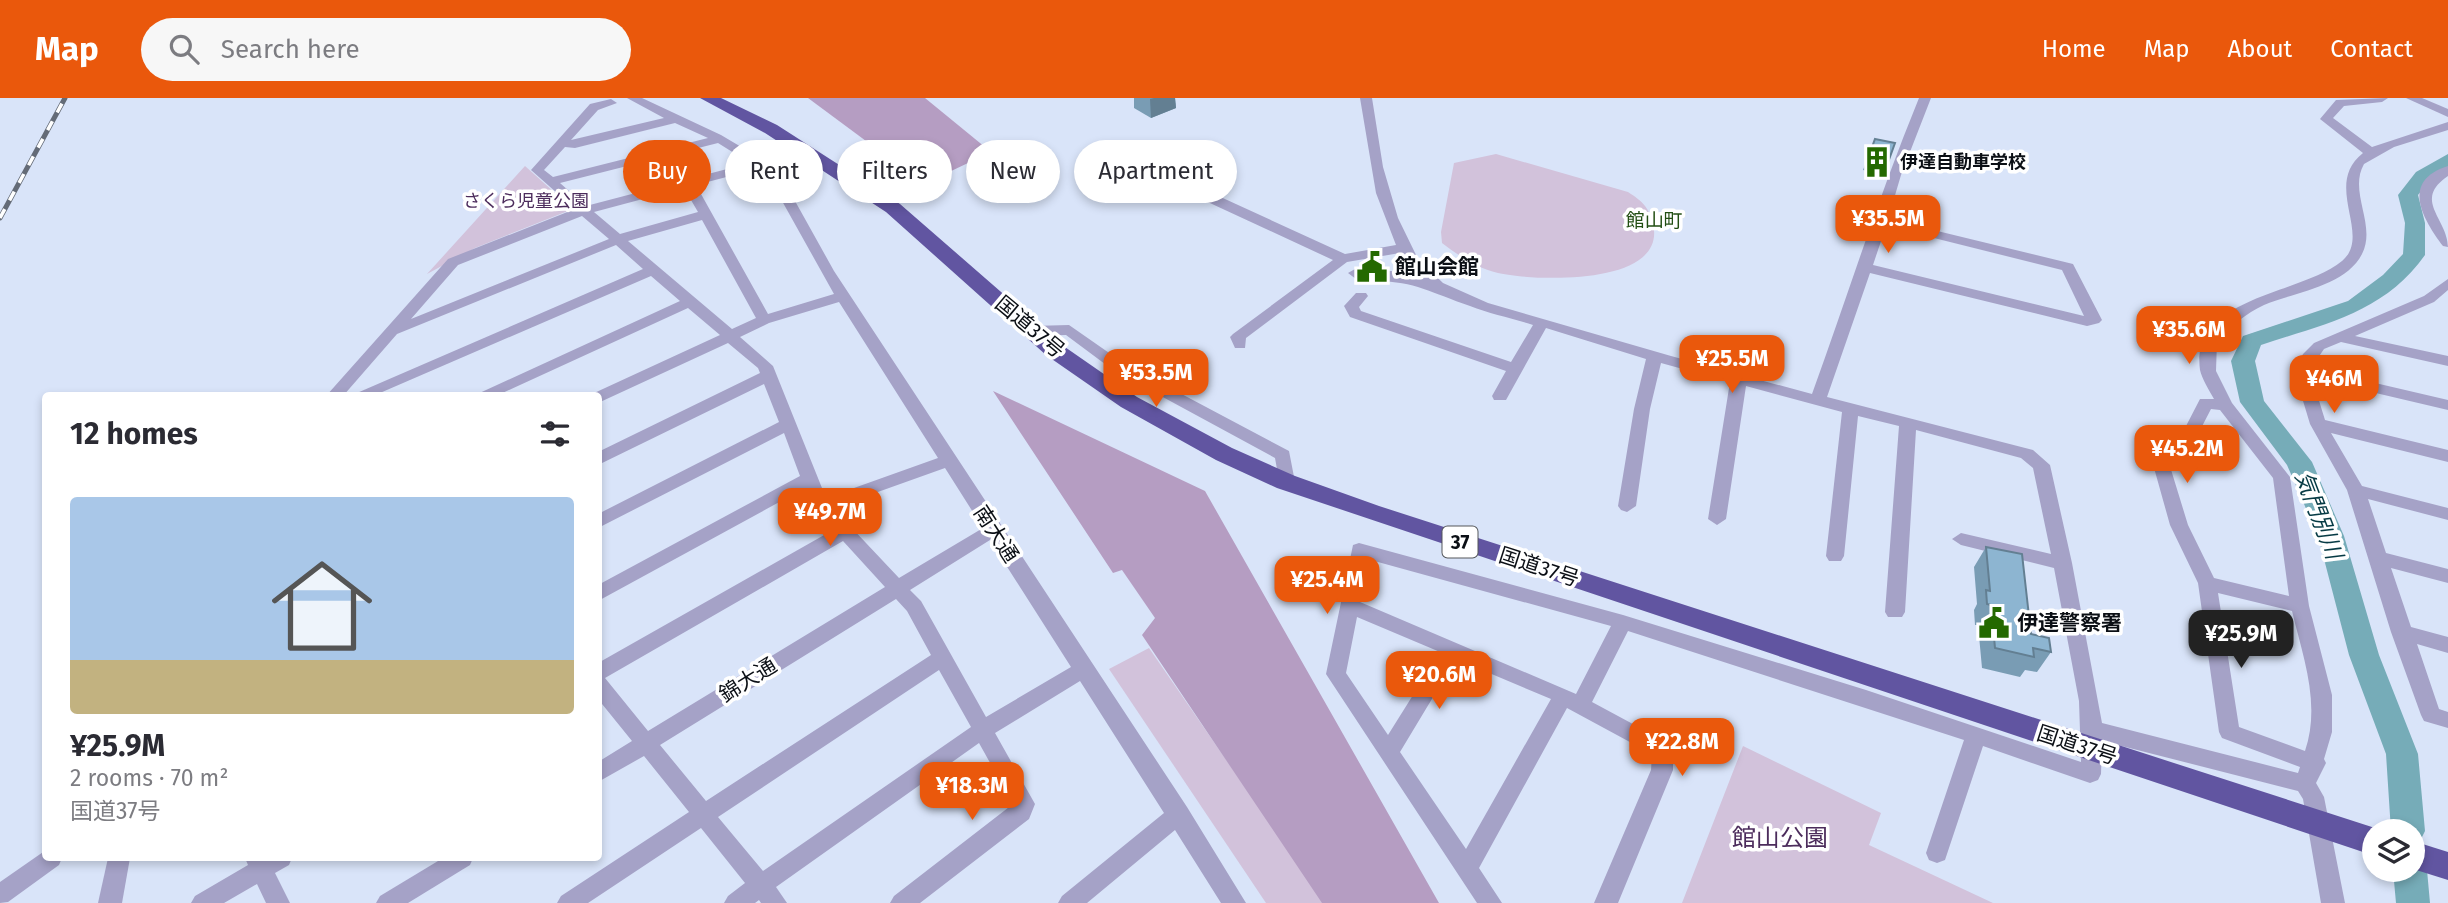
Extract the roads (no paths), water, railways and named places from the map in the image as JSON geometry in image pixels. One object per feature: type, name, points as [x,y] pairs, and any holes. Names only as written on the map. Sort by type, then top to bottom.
[{"type":"highway","name":"国道37号","points":[[708,98],[771,129],[893,208],[1054,350],[1129,402],[1224,454],[1286,482],[1396,521],[2094,740],[2298,818],[2362,838]]},
{"type":"highway","points":[[2425,859],[2448,866]]},
{"type":"street","points":[[633,98],[725,145]]},
{"type":"street","points":[[1366,98],[1392,226],[1402,248],[1425,276],[1443,287],[1482,306],[1655,356],[2027,454],[2041,465],[2063,563],[2094,740],[2090,774],[1623,622],[1359,550],[1336,674],[1490,903]]},
{"type":"street","points":[[1818,399],[1881,221],[1894,175],[1925,98]]},
{"type":"street","points":[[2371,153],[2326,119],[2340,103],[2382,98]]},
{"type":"street","points":[[2412,98],[2448,113]]},
{"type":"street","points":[[611,103],[594,107],[537,170],[765,366],[821,506],[843,533],[914,606],[1024,804],[1021,812],[902,903]]},
{"type":"street","points":[[561,143],[575,144],[674,119]]},
{"type":"street","points":[[2305,784],[2315,763],[2322,732],[2322,695],[2300,606],[2281,477],[2225,405],[2208,371],[2209,340],[2242,307],[2337,271],[2351,260],[2358,245],[2357,204],[2350,184],[2357,164],[2371,153],[2448,126]]},
{"type":"street","points":[[550,182],[716,140]]},
{"type":"street","points":[[2448,170],[2437,176],[2427,188],[2425,201],[2427,217],[2448,243]]},
{"type":"street","points":[[337,392],[453,262],[584,210],[623,200]]},
{"type":"street","points":[[700,203],[764,320]]},
{"type":"street","name":"南大通","points":[[790,203],[813,248],[843,296],[1179,814],[1230,901]]},
{"type":"street","points":[[1222,203],[1343,259]]},
{"type":"street","points":[[393,331],[619,239],[707,214]]},
{"type":"street","points":[[1865,267],[2087,321],[2094,320],[2068,267],[1881,221]]},
{"type":"street","points":[[1240,345],[1238,337],[1343,259],[1402,248]]},
{"type":"street","points":[[370,392],[654,269]]},
{"type":"street","points":[[1355,273],[1360,278],[1391,275],[1428,287],[1443,287]]},
{"type":"street","points":[[2448,283],[2429,299],[2337,337],[2314,351],[2302,371],[2318,424],[2356,490],[2431,715],[2448,720]]},
{"type":"street","points":[[602,396],[764,320],[843,296]]},
{"type":"street","points":[[1361,296],[1351,306],[1355,314],[1516,369]]},
{"type":"street","points":[[490,392],[691,301]]},
{"type":"street","points":[[1500,396],[1541,323]]},
{"type":"street","points":[[2337,337],[2448,361]]},
{"type":"street","points":[[1627,506],[1642,409],[1655,356]]},
{"type":"street","points":[[2302,371],[2448,405]]},
{"type":"street","points":[[353,374],[362,392]]},
{"type":"street","points":[[602,457],[769,375]]},
{"type":"street","points":[[1717,519],[1739,377]]},
{"type":"street","points":[[2225,405],[2206,403],[2190,434],[2165,430],[2157,450],[2179,526],[2207,583],[2229,732],[2315,763]]},
{"type":"street","points":[[1835,556],[1851,408]]},
{"type":"street","points":[[1895,612],[1908,422]]},
{"type":"street","points":[[602,520],[790,423]]},
{"type":"street","points":[[2318,424],[2448,456]]},
{"type":"street","points":[[821,506],[949,460]]},
{"type":"street","points":[[602,592],[810,478]]},
{"type":"street","points":[[2356,490],[2448,514]]},
{"type":"street","name":"錦大通","points":[[602,770],[994,529]]},
{"type":"street","points":[[602,671],[843,533]]},
{"type":"street","points":[[1961,539],[2063,563]]},
{"type":"street","points":[[2380,558],[2448,576]]},
{"type":"street","points":[[2207,583],[2300,606]]},
{"type":"street","points":[[1350,606],[1572,701],[1663,750],[1662,770],[1605,903]]},
{"type":"street","points":[[1466,871],[1623,622]]},
{"type":"street","points":[[2402,632],[2448,645]]},
{"type":"street","points":[[1389,751],[1453,648]]},
{"type":"street","points":[[569,903],[943,657]]},
{"type":"street","points":[[736,903],[768,894],[982,730],[1084,669]]},
{"type":"street","points":[[602,689],[768,894]]},
{"type":"street","points":[[1937,853],[1976,735]]},
{"type":"street","points":[[2094,740],[2305,784],[2313,797],[2333,903]]},
{"type":"street","points":[[1070,903],[1179,814]]},
{"type":"street","points":[[0,895],[47,861]]},
{"type":"street","points":[[110,903],[118,861]]},
{"type":"street","points":[[203,903],[266,861],[278,903]]},
{"type":"street","points":[[388,903],[457,861]]},
{"type":"waterway","name":"気門別川","points":[[2407,819],[2402,754],[2364,655],[2331,536],[2299,462],[2252,402],[2243,361],[2251,341],[2356,306],[2391,280],[2414,255],[2415,223],[2408,195],[2423,176],[2448,160]]},
{"type":"waterway","name":"気門別川","points":[[2411,882],[2413,903]]},
{"type":"railway","points":[[0,218],[65,98]]},
{"type":"place","name":"伊達自動車学校","points":[[1877,162]]},
{"type":"place","name":"館山会館","points":[[1372,267]]},
{"type":"place","name":"伊達警察署","points":[[1994,623]]},
{"type":"district","name":"館山町","points":[[1654,220]]},
{"type":"park label","name":"さくら児童公園","points":[[526,201]]},
{"type":"park label","name":"館山公園","points":[[1780,838]]}]
